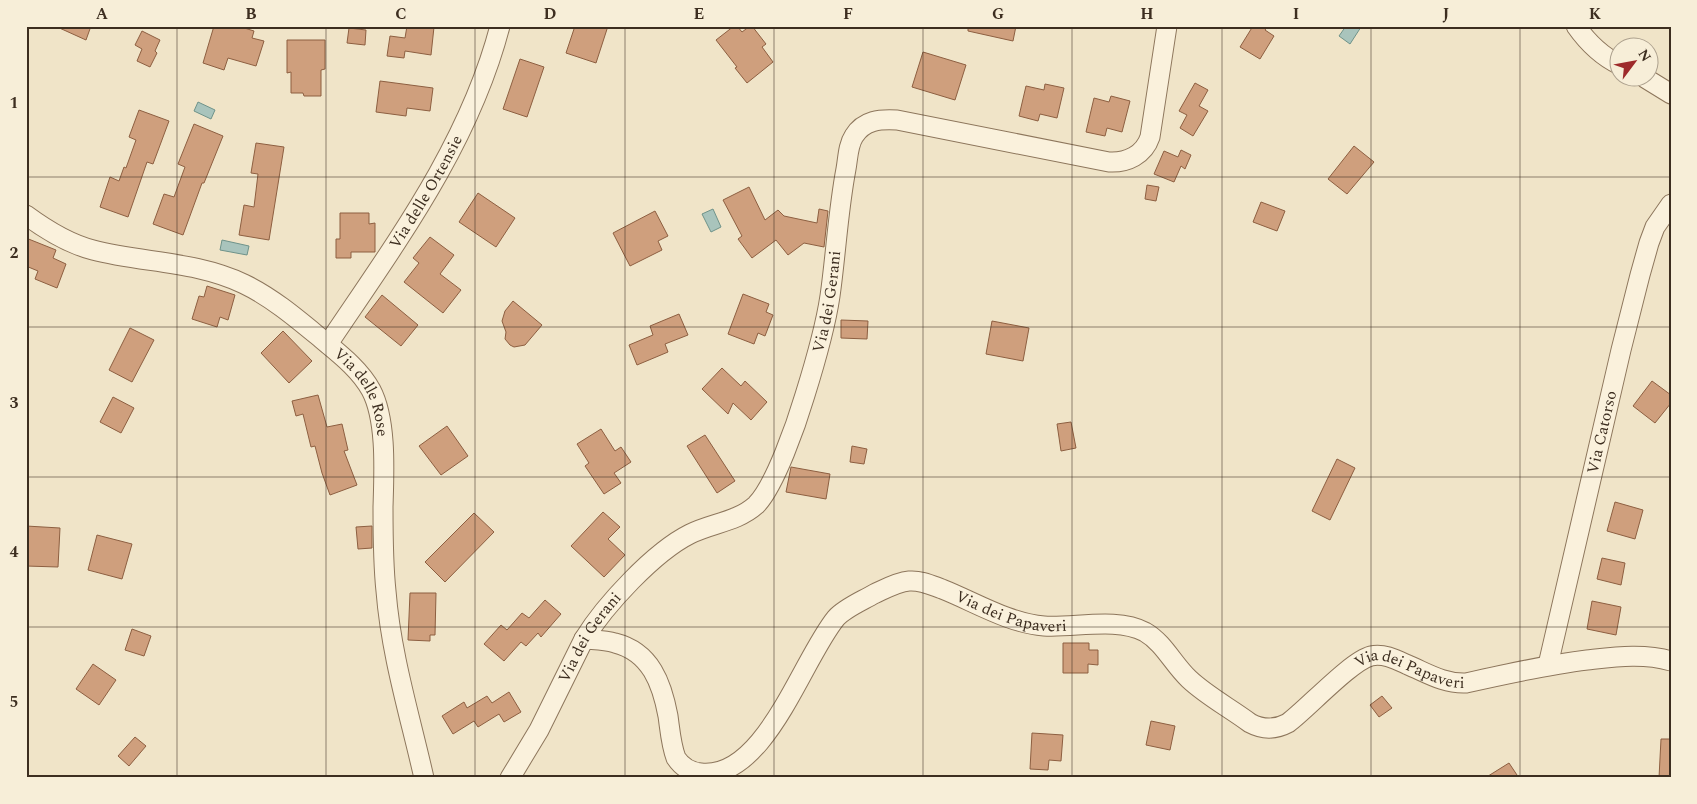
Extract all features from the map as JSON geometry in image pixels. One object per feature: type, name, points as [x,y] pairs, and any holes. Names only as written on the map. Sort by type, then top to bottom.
[{"type":"street","name":"Via delle Ortensie","points":[[328,344],[410,223],[437,178],[479,91],[500,26]]},
{"type":"street","name":"Via dei Gerani","points":[[510,778],[535,737],[584,639],[591,628],[626,588],[670,546],[692,532],[722,523],[747,511],[760,500],[770,484],[796,421],[823,331],[830,296],[838,216],[846,170],[852,139],[861,127],[875,120],[897,120],[1109,162],[1129,160],[1141,152],[1150,137],[1167,26]]},
{"type":"street","points":[[1576,26],[1592,46],[1610,60]]},
{"type":"street","points":[[1660,87],[1671,94]]},
{"type":"street","name":"Via Catorso","points":[[1548,665],[1640,275],[1655,227],[1671,204]]},
{"type":"street","name":"Via delle Rose","points":[[26,215],[85,248],[183,265],[232,279],[265,296],[328,344],[359,373],[372,392],[376,403],[383,453],[384,565],[388,614],[398,670],[424,778]]},
{"type":"street","name":"Via dei Papaveri","points":[[584,639],[610,642],[624,646],[634,651],[648,663],[657,676],[662,690],[676,758],[681,765],[690,770],[706,774],[734,765],[763,739],[773,725],[813,654],[838,616],[874,595],[908,581],[922,582],[1007,616],[1036,625],[1113,625],[1127,626],[1139,630],[1158,642],[1183,673],[1195,684],[1256,726],[1268,729],[1281,726],[1295,718],[1354,665],[1371,656],[1393,658],[1436,678],[1455,683],[1548,665]]},
{"type":"street","points":[[1548,665],[1623,656],[1649,656],[1671,661]]},
{"type":"water","points":[[1346,26],[1361,27],[1350,44],[1339,36]]},
{"type":"water","points":[[198,102],[215,110],[211,119],[194,111]]},
{"type":"water","points":[[713,209],[721,227],[711,232],[702,214]]},
{"type":"water","points":[[222,240],[249,246],[247,255],[220,250]]},
{"type":"building","points":[[55,26],[91,26],[86,40]]},
{"type":"building","points":[[214,26],[238,26],[254,31],[252,38],[264,41],[256,66],[228,58],[224,70],[203,63]]},
{"type":"building","points":[[407,26],[434,27],[431,55],[405,51],[404,58],[387,56],[390,36],[405,38]]},
{"type":"building","points":[[575,26],[608,26],[596,63],[566,53]]},
{"type":"building","points":[[734,26],[737,26],[742,32],[752,26],[766,44],[762,47],[773,62],[747,83],[716,40]]},
{"type":"building","points":[[968,26],[1016,26],[1013,41],[968,31]]},
{"type":"building","points":[[1253,26],[1268,26],[1265,30],[1274,36],[1260,59],[1240,47]]},
{"type":"building","points":[[349,28],[366,30],[365,45],[347,43]]},
{"type":"building","points":[[142,31],[160,40],[155,51],[157,53],[150,67],[137,61],[142,49],[135,45]]},
{"type":"building","points":[[287,40],[325,40],[325,69],[321,70],[321,96],[304,96],[303,93],[291,93],[291,72],[287,73]]},
{"type":"building","points":[[923,52],[966,65],[955,100],[912,87]]},
{"type":"building","points":[[520,59],[544,67],[527,117],[503,109]]},
{"type":"building","points":[[380,81],[433,88],[430,111],[407,108],[406,116],[376,112]]},
{"type":"building","points":[[1195,83],[1208,90],[1199,106],[1208,111],[1193,136],[1180,128],[1187,115],[1179,111]]},
{"type":"building","points":[[1045,84],[1064,88],[1057,118],[1040,114],[1038,121],[1019,116],[1026,86],[1044,90]]},
{"type":"building","points":[[1111,96],[1130,101],[1122,132],[1107,128],[1105,136],[1086,132],[1094,98],[1109,102]]},
{"type":"building","points":[[139,110],[169,121],[153,164],[147,162],[128,217],[100,207],[110,177],[119,181],[124,167],[126,168],[136,140],[129,137]]},
{"type":"building","points":[[194,124],[223,136],[204,183],[202,183],[183,235],[153,224],[164,194],[174,197],[185,167],[178,164]]},
{"type":"building","points":[[256,143],[284,147],[269,240],[239,235],[244,205],[254,207],[258,174],[251,173]]},
{"type":"building","points":[[1354,146],[1374,162],[1347,194],[1328,179]]},
{"type":"building","points":[[1181,150],[1191,155],[1185,169],[1181,166],[1174,182],[1154,174],[1164,151],[1178,157]]},
{"type":"building","points":[[1147,185],[1159,187],[1156,201],[1145,199]]},
{"type":"building","points":[[749,187],[765,220],[778,210],[784,216],[817,223],[819,209],[828,211],[824,247],[804,243],[788,255],[776,240],[752,258],[738,239],[742,236],[723,200]]},
{"type":"building","points":[[478,193],[515,218],[496,247],[459,222]]},
{"type":"building","points":[[1261,202],[1285,211],[1277,231],[1253,222]]},
{"type":"building","points":[[655,211],[668,236],[658,241],[662,250],[630,266],[613,233]]},
{"type":"building","points":[[340,213],[369,213],[369,224],[375,223],[375,252],[351,252],[351,258],[336,258],[336,239],[340,239]]},
{"type":"building","points":[[430,237],[454,255],[440,274],[461,290],[443,313],[404,282],[419,263],[413,258]]},
{"type":"building","points":[[26,238],[56,250],[53,258],[66,264],[57,288],[35,279],[38,271],[26,266]]},
{"type":"building","points":[[207,286],[235,295],[228,320],[220,317],[217,327],[192,319],[199,296],[204,297]]},
{"type":"building","points":[[743,294],[769,304],[766,312],[773,315],[765,336],[758,333],[754,344],[728,334]]},
{"type":"building","points":[[382,295],[418,325],[401,346],[365,317]]},
{"type":"building","points":[[513,301],[542,325],[525,345],[514,347],[505,339],[506,332],[502,321],[505,311]]},
{"type":"building","points":[[679,314],[688,335],[665,344],[668,352],[637,365],[629,345],[653,335],[650,326]]},
{"type":"building","points":[[841,320],[868,321],[867,339],[841,338]]},
{"type":"building","points":[[992,321],[1029,328],[1023,361],[986,354]]},
{"type":"building","points":[[130,328],[154,340],[132,382],[109,370]]},
{"type":"building","points":[[283,331],[312,361],[289,383],[261,353]]},
{"type":"building","points":[[722,368],[741,386],[745,381],[767,402],[751,420],[733,403],[728,414],[702,389]]},
{"type":"building","points":[[1652,381],[1671,395],[1671,403],[1655,423],[1633,406]]},
{"type":"building","points":[[318,395],[327,427],[342,424],[348,450],[344,451],[357,485],[330,495],[315,446],[311,447],[303,414],[296,416],[292,401]]},
{"type":"building","points":[[113,397],[134,408],[121,433],[100,422]]},
{"type":"building","points":[[1071,422],[1076,448],[1061,451],[1057,424]]},
{"type":"building","points":[[447,426],[468,456],[441,475],[419,446]]},
{"type":"building","points":[[601,429],[615,451],[621,447],[631,462],[614,473],[621,483],[604,494],[585,466],[589,463],[577,444]]},
{"type":"building","points":[[705,435],[735,481],[717,493],[687,446]]},
{"type":"building","points":[[852,446],[867,449],[864,464],[850,462]]},
{"type":"building","points":[[1337,459],[1355,468],[1330,520],[1312,511]]},
{"type":"building","points":[[791,467],[830,474],[826,499],[786,492]]},
{"type":"building","points":[[1615,502],[1643,510],[1635,539],[1607,531]]},
{"type":"building","points":[[603,512],[620,527],[608,539],[625,555],[604,577],[571,546]]},
{"type":"building","points":[[474,513],[494,532],[445,582],[425,562]]},
{"type":"building","points":[[26,526],[60,528],[58,567],[26,566]]},
{"type":"building","points":[[372,526],[372,548],[358,549],[356,527]]},
{"type":"building","points":[[97,535],[132,544],[122,579],[88,570]]},
{"type":"building","points":[[1602,558],[1625,563],[1621,585],[1597,579]]},
{"type":"building","points":[[410,593],[436,593],[435,635],[430,635],[430,641],[408,640]]},
{"type":"building","points":[[545,600],[561,614],[541,637],[538,633],[526,646],[521,642],[504,661],[484,644],[501,625],[507,630],[522,613],[529,618]]},
{"type":"building","points":[[1592,601],[1621,607],[1616,635],[1587,629]]},
{"type":"building","points":[[132,629],[151,636],[144,656],[125,650]]},
{"type":"building","points":[[1063,643],[1089,643],[1089,650],[1098,650],[1098,665],[1088,664],[1088,673],[1063,673]]},
{"type":"building","points":[[93,664],[116,680],[99,705],[76,689]]},
{"type":"building","points":[[509,692],[521,712],[504,722],[499,714],[478,727],[474,721],[453,734],[442,716],[464,702],[467,708],[487,696],[492,703]]},
{"type":"building","points":[[1382,696],[1392,708],[1379,717],[1370,705]]},
{"type":"building","points":[[1151,721],[1175,726],[1170,750],[1146,745]]},
{"type":"building","points":[[1032,733],[1063,735],[1061,761],[1049,760],[1048,770],[1030,769]]},
{"type":"building","points":[[135,737],[146,746],[129,766],[118,756]]},
{"type":"building","points":[[1661,739],[1671,739],[1671,778],[1659,778]]},
{"type":"building","points":[[1509,763],[1519,778],[1485,778]]}]
